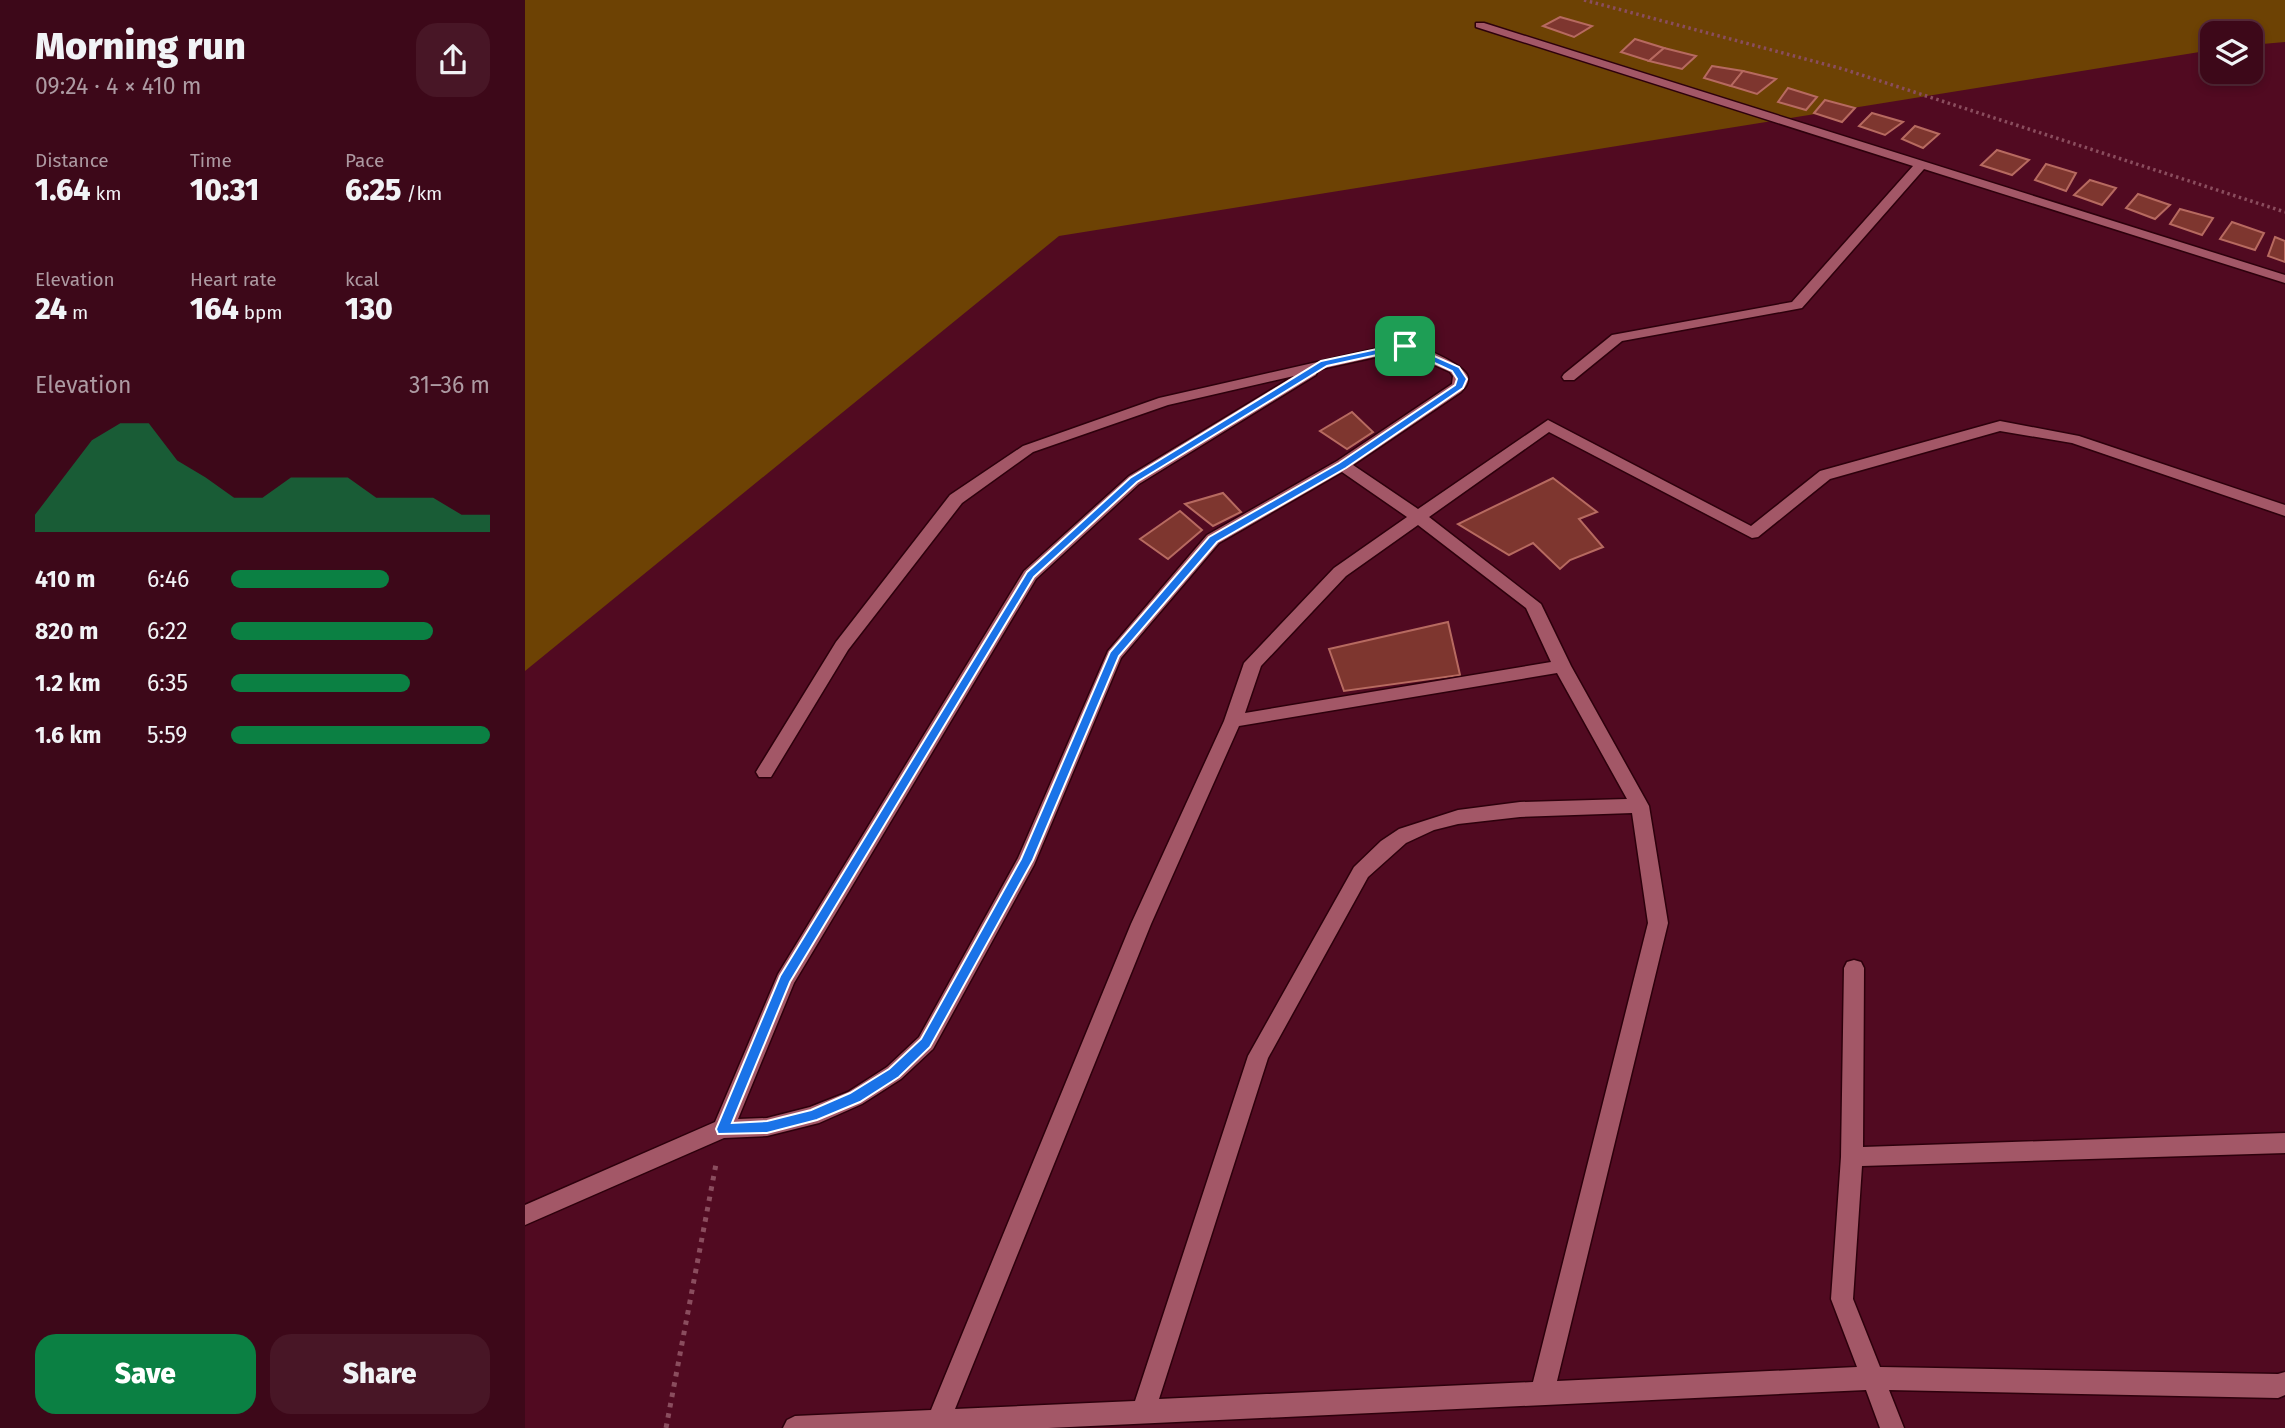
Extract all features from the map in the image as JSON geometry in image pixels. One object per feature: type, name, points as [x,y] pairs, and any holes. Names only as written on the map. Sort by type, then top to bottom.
[{"type":"street","points":[[1480,25],[2285,279]]},
{"type":"street","points":[[1569,377],[1617,338],[1797,305],[1922,164]]},
{"type":"street","points":[[525,1215],[723,1129],[767,1127],[812,1116],[855,1098],[894,1073],[926,1043],[1027,860],[1114,655],[1213,539],[1342,465],[1456,389],[1462,379],[1455,369],[1405,346],[1164,401],[1028,449],[956,499],[842,646],[765,772]]},
{"type":"street","points":[[723,1129],[785,980],[1030,575],[1134,480],[1324,363]]},
{"type":"street","points":[[938,1421],[1141,923],[1233,721],[1253,663],[1340,572],[1548,425],[1752,533],[1825,475],[2000,426],[2074,439],[2285,511]]},
{"type":"street","points":[[1342,465],[1418,517],[1533,604],[1562,666],[1640,806],[1658,923],[1542,1393]]},
{"type":"street","points":[[1233,721],[1562,666]]},
{"type":"street","points":[[1143,1412],[1258,1055],[1361,872],[1381,851],[1405,834],[1453,817],[1495,812],[1640,806]]},
{"type":"street","points":[[1854,968],[1852,1157],[1843,1298],[1892,1428]]},
{"type":"street","points":[[1852,1157],[2285,1143]]},
{"type":"street","points":[[796,1428],[1873,1378],[2283,1390]]},
{"type":"path","points":[[1584,0],[1843,69],[2285,212]]},
{"type":"path","points":[[666,1428],[723,1129]]},
{"type":"shaded area","points":[[525,0],[2285,0],[2285,42],[2263,44],[2263,21],[2200,21],[2200,52],[1059,236],[525,671]]},
{"type":"building","points":[[1560,17],[1592,26],[1574,37],[1543,26]]},
{"type":"building","points":[[1635,39],[1664,48],[1649,61],[1621,52]]},
{"type":"building","points":[[1664,48],[1696,56],[1682,69],[1649,61]]},
{"type":"building","points":[[1712,66],[1743,71],[1731,86],[1704,78]]},
{"type":"building","points":[[1743,71],[1776,79],[1757,94],[1731,86]]},
{"type":"building","points":[[1788,88],[1817,97],[1806,110],[1778,102]]},
{"type":"building","points":[[1825,100],[1855,108],[1842,122],[1814,113]]},
{"type":"building","points":[[1872,113],[1903,122],[1885,135],[1859,126]]},
{"type":"building","points":[[1915,126],[1939,134],[1923,148],[1902,139]]},
{"type":"building","points":[[1997,150],[2029,160],[2012,175],[1981,165]]},
{"type":"building","points":[[2046,164],[2076,173],[2066,191],[2035,180]]},
{"type":"building","points":[[2090,180],[2116,188],[2102,205],[2074,195]]},
{"type":"building","points":[[2138,194],[2170,205],[2155,219],[2126,208]]},
{"type":"building","points":[[2180,209],[2213,218],[2202,235],[2170,224]]},
{"type":"building","points":[[2232,222],[2264,233],[2255,250],[2220,239]]},
{"type":"building","points":[[2275,237],[2285,241],[2285,262],[2268,256]]},
{"type":"building","points":[[1352,412],[1373,432],[1347,449],[1320,431]]},
{"type":"building","points":[[1553,478],[1597,512],[1579,519],[1603,547],[1570,560],[1560,569],[1533,543],[1509,555],[1458,524]]},
{"type":"building","points":[[1223,493],[1241,512],[1213,526],[1185,504]]},
{"type":"building","points":[[1180,511],[1202,530],[1168,559],[1140,539]]},
{"type":"building","points":[[1448,622],[1460,675],[1344,691],[1329,649]]},
{"type":"route","points":[[1405,346],[1455,369],[1462,379],[1459,386],[1342,465],[1213,539],[1114,655],[1027,860],[926,1043],[894,1073],[855,1098],[812,1116],[767,1127],[723,1129],[785,980],[1030,575],[1134,480],[1324,363],[1405,346]]}]
